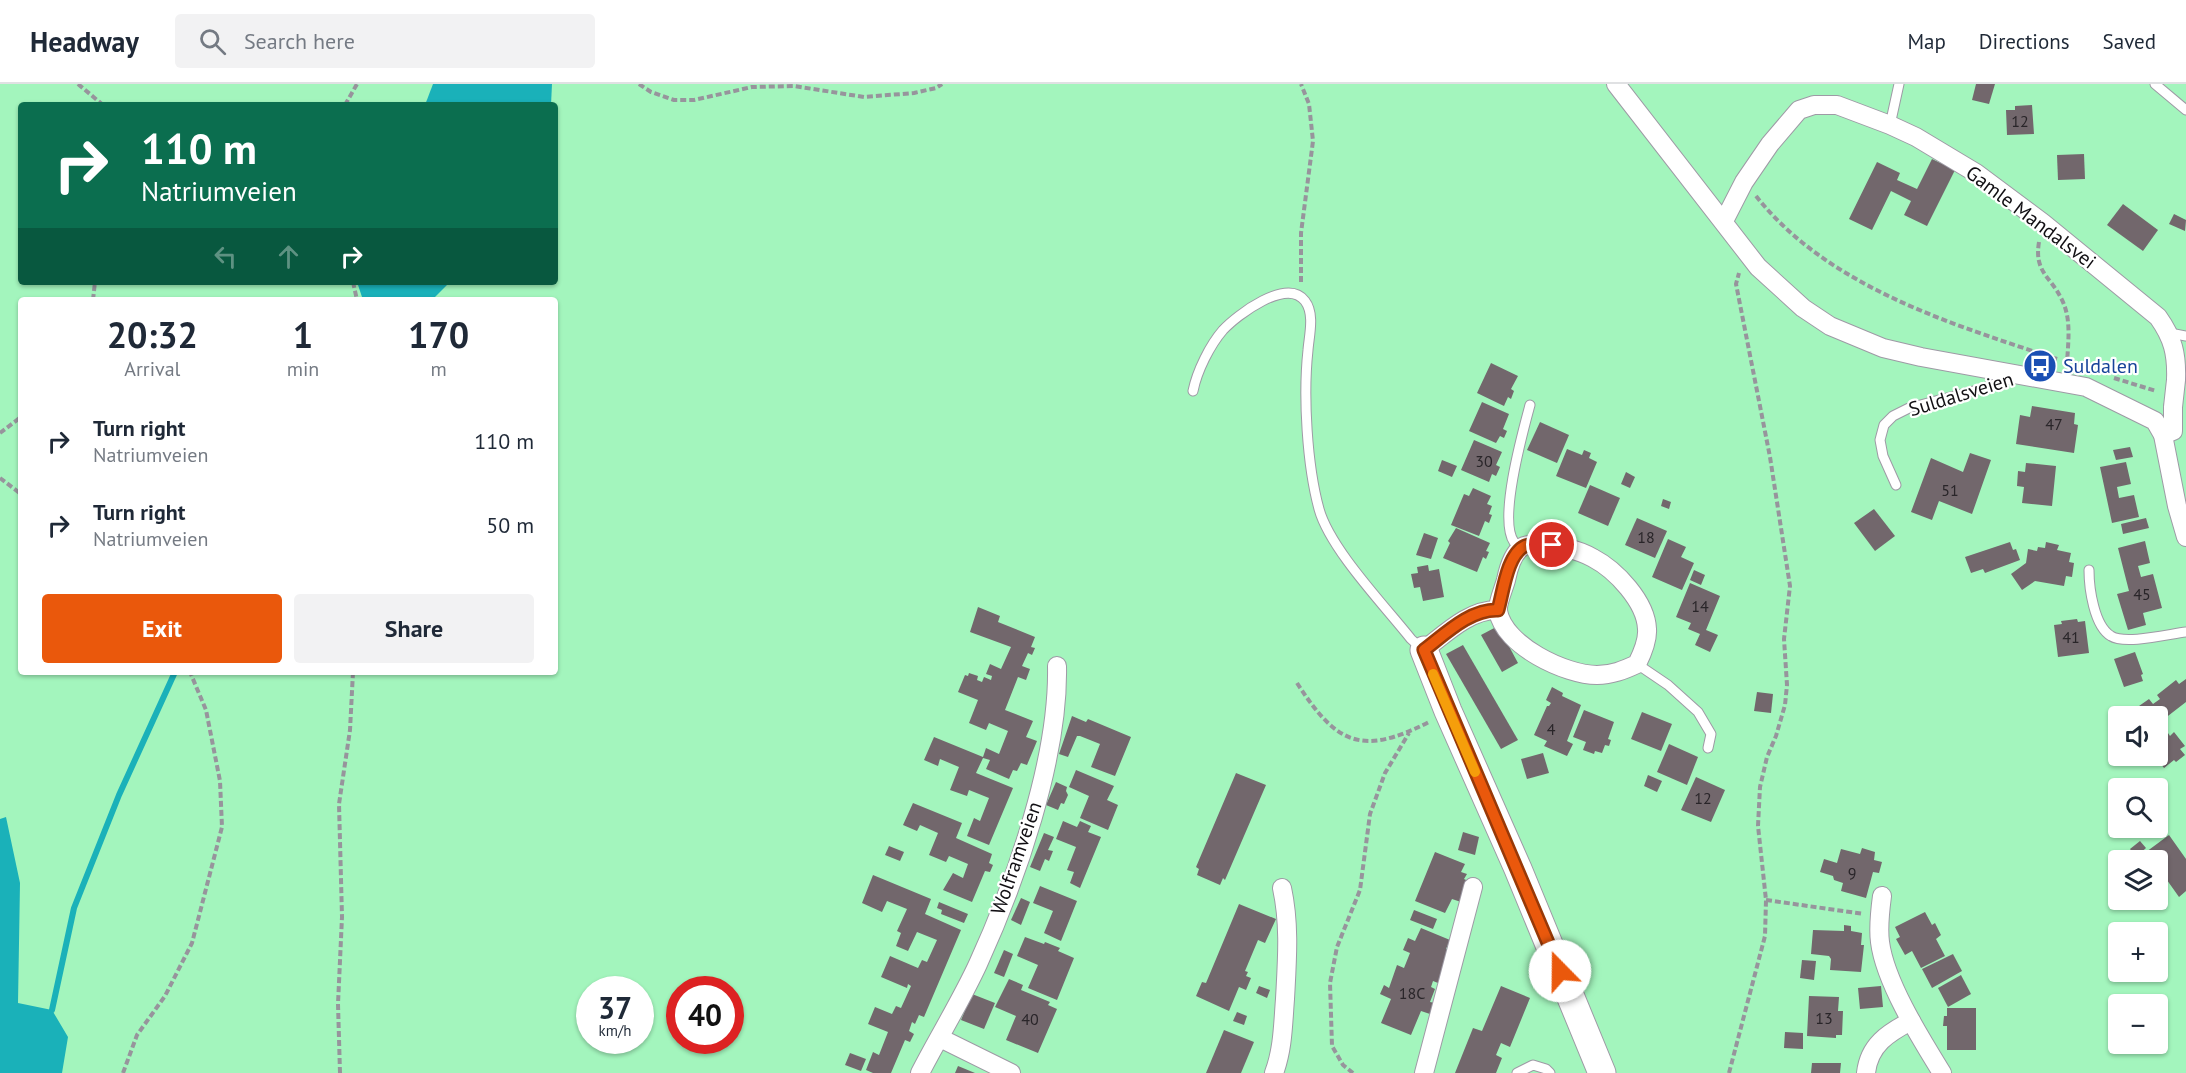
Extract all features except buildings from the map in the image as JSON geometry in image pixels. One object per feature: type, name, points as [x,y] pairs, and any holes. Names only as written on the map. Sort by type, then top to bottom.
[{"type":"street","points":[[1616,84],[1758,267],[1803,309],[1830,326],[1883,348],[2020,375]]},
{"type":"street","name":"Gamle Mandalsvei","points":[[1724,221],[1744,182],[1770,144],[1798,110],[1814,105],[1837,105],[1916,137],[1976,173],[2043,223],[2178,335],[2173,407],[2174,431]]},
{"type":"street","name":"Suldalsveien","points":[[2020,375],[2086,387],[2152,419],[2159,426],[2174,431]]},
{"type":"street","points":[[2174,431],[2177,506],[2186,537]]},
{"type":"street","points":[[1535,543],[1572,550],[1593,558],[1620,579],[1633,593],[1644,611],[1647,630],[1644,649],[1637,664],[1620,672],[1598,675],[1577,672],[1532,654],[1516,639],[1503,622],[1498,610],[1507,573],[1513,558],[1522,547],[1535,543]]},
{"type":"street","points":[[1498,610],[1488,609],[1475,614],[1424,650],[1602,1073]]},
{"type":"street","name":"Wolframveien","points":[[920,1073],[978,964],[1024,844],[1052,733],[1057,666]]},
{"type":"street","points":[[1424,1073],[1473,887]]},
{"type":"street","points":[[1274,1073],[1282,1041],[1288,956],[1287,909],[1282,888]]},
{"type":"street","points":[[1882,896],[1879,931],[1882,955],[1911,1022],[1942,1073]]},
{"type":"street","points":[[1866,1073],[1872,1051],[1882,1039],[1911,1022]]},
{"type":"street","points":[[940,1038],[1011,1073]]},
{"type":"lane","points":[[1890,125],[1899,84]]},
{"type":"lane","points":[[2155,84],[2186,110]]},
{"type":"lane","points":[[1193,391],[1206,359],[1218,338],[1240,315],[1271,297],[1294,294],[1301,297],[1308,306],[1311,319],[1306,380],[1311,465],[1320,511],[1328,531],[1352,565],[1411,639],[1424,650]]},
{"type":"lane","name":"Suldalsveien","points":[[1896,485],[1883,456],[1880,440],[1884,425],[1893,416],[1909,408],[1982,389],[2020,375]]},
{"type":"lane","points":[[1522,547],[1515,542],[1511,534],[1510,490],[1530,405]]},
{"type":"lane","points":[[2089,570],[2092,598],[2097,614],[2110,636],[2119,639],[2137,639],[2186,632]]},
{"type":"lane","points":[[1637,664],[1668,685],[1698,712],[1711,734],[1708,748]]},
{"type":"lane","points":[[1517,1073],[1533,1065],[1546,1069],[1550,1073]]},
{"type":"path","points":[[78,84],[99,102]]},
{"type":"path","points":[[347,102],[357,84]]},
{"type":"path","points":[[639,84],[651,92],[674,100],[694,100],[752,87],[794,86],[864,97],[914,93],[936,88],[942,84]]},
{"type":"path","points":[[1301,84],[1309,104],[1313,141],[1301,233],[1301,297]]},
{"type":"path","points":[[1744,182],[1800,241],[1875,289],[1942,320],[2057,359]]},
{"type":"path","points":[[2043,223],[2038,251],[2042,273],[2061,298],[2069,323],[2066,383]]},
{"type":"path","points":[[1729,1073],[1765,936],[1766,900],[1758,826],[1760,787],[1767,757],[1785,705],[1787,685],[1784,639],[1790,586],[1770,457],[1736,284],[1744,248]]},
{"type":"path","points":[[2105,375],[2161,392]]},
{"type":"path","points":[[0,433],[18,419]]},
{"type":"path","points":[[0,478],[18,492]]},
{"type":"path","points":[[123,1073],[137,1035],[165,996],[192,943],[222,827],[220,781],[206,710],[191,675]]},
{"type":"path","points":[[340,1073],[338,1004],[342,917],[338,836],[339,804],[350,730],[353,675]]},
{"type":"path","points":[[1297,683],[1327,724],[1340,734],[1368,742],[1395,738],[1408,733],[1448,711]]},
{"type":"path","points":[[1353,1073],[1343,1065],[1332,1046],[1330,983],[1337,947],[1360,890],[1370,814],[1385,773],[1408,733]]},
{"type":"path","points":[[1766,900],[1880,916]]},
{"type":"green space","points":[[0,84],[2186,84],[2186,1073],[0,1073]]},
{"type":"water","points":[[433,84],[552,84],[551,102],[426,102]]},
{"type":"water","points":[[358,285],[447,285],[435,297],[362,297]]},
{"type":"water","points":[[6,817],[20,883],[18,1003],[52,1010],[68,1037],[62,1073],[0,1073],[0,819]]},
{"type":"waterway","points":[[52,1010],[74,908],[119,795],[174,675]]},
{"type":"slow traffic","points":[[1433,674],[1475,772]]},
{"type":"place","name":"Suldalen","points":[[2040,366]]},
{"type":"route","points":[[1552,545],[1535,543],[1522,547],[1513,558],[1507,573],[1498,610],[1488,609],[1475,614],[1424,650],[1560,971]]}]
